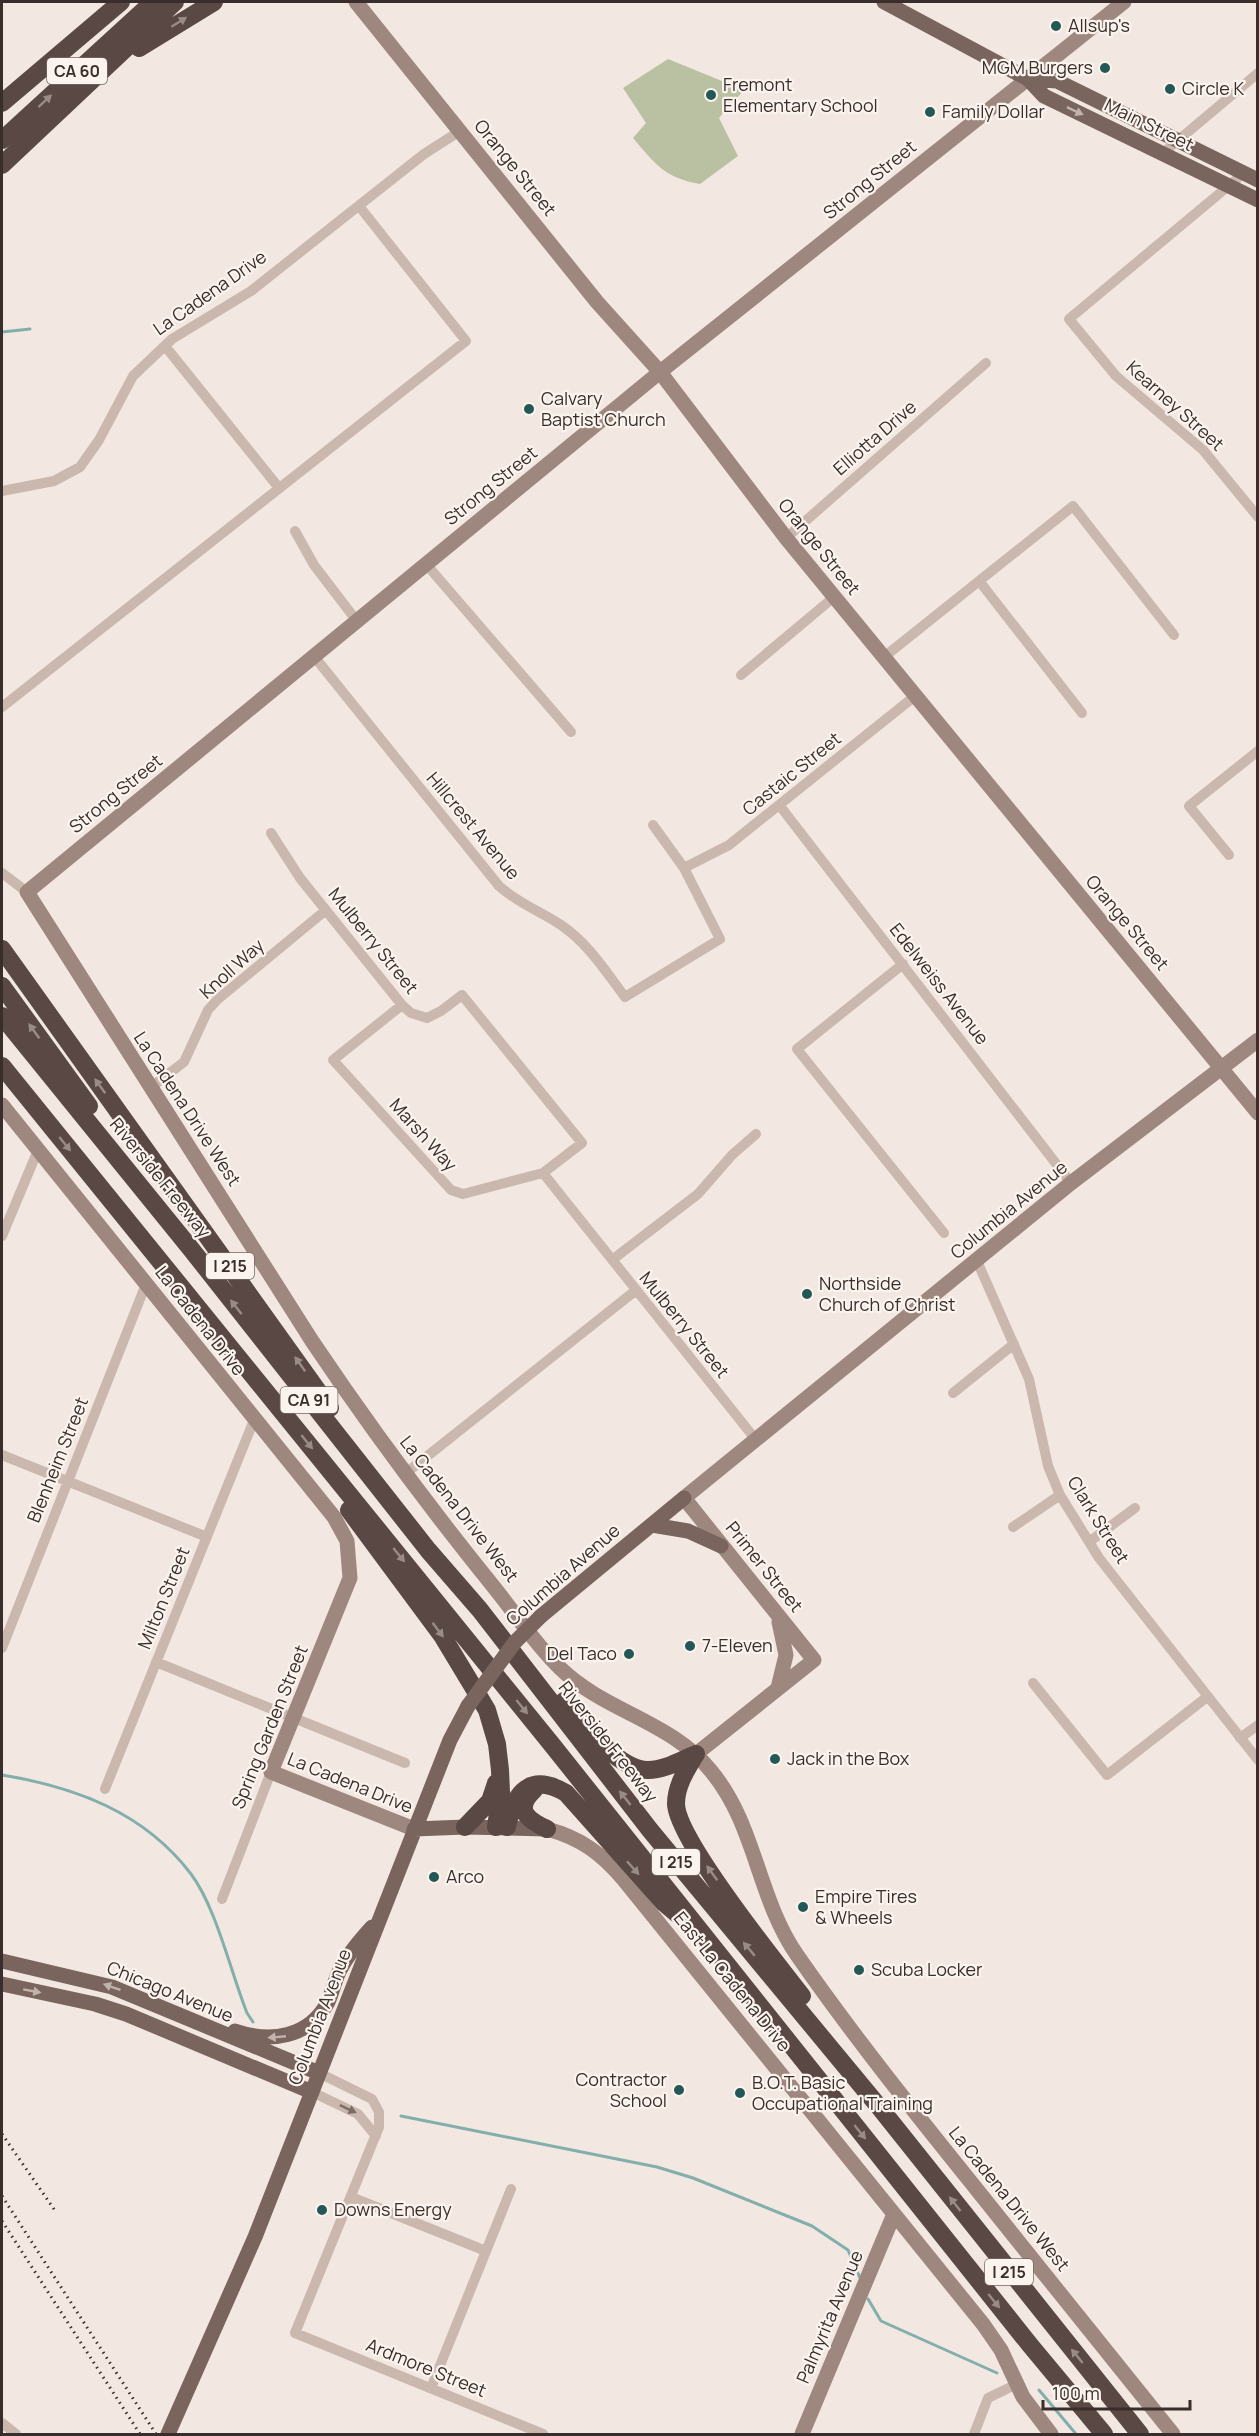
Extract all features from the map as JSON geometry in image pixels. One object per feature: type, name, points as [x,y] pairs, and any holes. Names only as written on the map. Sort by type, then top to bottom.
[{"type":"highway","points":[[48,63],[109,2]]},
{"type":"highway","name":"CA 60","points":[[2,103],[121,2]]},
{"type":"highway","name":"CA 60","points":[[2,140],[153,2]]},
{"type":"highway","points":[[2,165],[175,2]]},
{"type":"highway","points":[[65,107],[125,58],[182,19],[214,2]]},
{"type":"highway","name":"I 215","points":[[2,949],[211,1238],[428,1550]]},
{"type":"highway","points":[[2,986],[191,1250]]},
{"type":"highway","name":"Riverside Freeway","points":[[2,1017],[191,1250],[428,1550],[480,1610],[650,1830],[879,2108],[1140,2434]]},
{"type":"highway","name":"I 215","points":[[2,1066],[707,1937],[1030,2345],[1104,2434]]},
{"type":"highway","points":[[323,1461],[351,1514],[443,1637],[487,1710],[497,1744],[502,1827]]},
{"type":"highway","points":[[480,1610],[502,1627],[574,1713],[623,1762],[637,1769],[650,1770],[663,1768],[696,1754]]},
{"type":"highway","points":[[696,1754],[678,1790],[679,1821],[697,1853],[793,1984],[874,2087],[879,2108]]},
{"type":"highway","points":[[465,1827],[490,1801],[500,1770]]},
{"type":"highway","points":[[502,1827],[519,1793],[527,1786],[547,1785],[566,1793],[664,1903],[707,1937]]},
{"type":"highway","points":[[547,1785],[535,1789],[524,1803],[527,1818],[548,1829]]},
{"type":"main road","name":"Main Street","points":[[884,2],[1028,79],[1044,96],[1257,200]]},
{"type":"main road","name":"Main Street","points":[[1028,79],[1058,81],[1251,176]]},
{"type":"main road","name":"Columbia Avenue","points":[[168,2434],[255,2237],[414,1829],[450,1740],[468,1706],[497,1665],[541,1616],[684,1498]]},
{"type":"main road","points":[[651,1525],[688,1531],[721,1546]]},
{"type":"main road","name":"East La Cadena Drive","points":[[414,1829],[465,1827],[548,1829]]},
{"type":"main road","points":[[186,2018],[203,2019],[246,2035],[266,2038],[288,2036],[300,2030],[312,2022],[327,2003],[341,1968],[363,1937],[380,1919]]},
{"type":"main road","name":"Chicago Avenue","points":[[2,1962],[112,1987],[319,2073]]},
{"type":"main road","name":"Chicago Avenue","points":[[2,1984],[95,2004],[126,2014],[312,2092]]},
{"type":"street","name":"Orange Street","points":[[356,2],[597,302],[660,372],[834,597],[1257,1113]]},
{"type":"street","name":"Strong Street","points":[[27,892],[660,372],[1124,2]]},
{"type":"street","points":[[1163,153],[1175,140],[1257,73]]},
{"type":"street","name":"La Cadena Drive","points":[[2,491],[54,481],[80,467],[99,440],[133,376],[165,346],[252,291],[424,154],[460,130]]},
{"type":"street","points":[[1229,185],[1251,176]]},
{"type":"street","name":"Kearney Street","points":[[1229,185],[1069,319],[1116,376],[1203,450],[1257,518]]},
{"type":"street","points":[[2,707],[466,340],[359,206]]},
{"type":"street","points":[[165,346],[279,488]]},
{"type":"street","name":"Elliotta Drive","points":[[786,537],[986,363]]},
{"type":"street","points":[[884,657],[1073,506],[1174,635]]},
{"type":"street","points":[[295,531],[314,565],[356,620]]},
{"type":"street","points":[[426,564],[571,732]]},
{"type":"street","points":[[980,582],[1082,713]]},
{"type":"street","points":[[741,675],[834,597]]},
{"type":"street","name":"Hillcrest Avenue","points":[[313,655],[500,886],[522,905],[560,924],[579,939],[625,998],[720,939],[684,868]]},
{"type":"street","name":"Castaic Street","points":[[684,868],[729,845],[915,696]]},
{"type":"street","points":[[1228,855],[1189,806],[1257,751]]},
{"type":"street","name":"Edelweiss Avenue","points":[[780,806],[1071,1183]]},
{"type":"street","points":[[652,825],[684,868]]},
{"type":"street","name":"Mulberry Street","points":[[271,833],[300,878],[402,1005],[411,1013],[427,1018],[441,1011],[462,995],[582,1143]]},
{"type":"street","points":[[2,873],[27,892]]},
{"type":"street","name":"La Cadena Drive West","points":[[27,892],[324,1359],[439,1520],[558,1666],[600,1698],[663,1730],[696,1754],[729,1793],[746,1830],[771,1907],[796,1953],[888,2079],[1173,2434]]},
{"type":"street","name":"Knoll Way","points":[[150,1088],[184,1062],[208,1010],[217,1000],[326,910]]},
{"type":"street","points":[[903,964],[797,1049],[944,1233]]},
{"type":"street","name":"Marsh Way","points":[[402,1005],[333,1060],[451,1190],[463,1194],[543,1173],[582,1143]]},
{"type":"street","name":"Columbia Avenue","points":[[684,1498],[1071,1183],[1257,1040]]},
{"type":"street","name":"La Cadena Drive","points":[[2,1105],[343,1530],[349,1547],[351,1569]]},
{"type":"street","points":[[612,1260],[698,1194],[732,1155],[756,1134]]},
{"type":"street","points":[[2,1236],[38,1150]]},
{"type":"street","name":"Mulberry Street","points":[[543,1173],[756,1440]]},
{"type":"street","name":"Clark Street","points":[[977,1261],[1029,1379],[1048,1466],[1060,1495],[1089,1542],[1257,1761]]},
{"type":"street","name":"Blenheim Street","points":[[2,1648],[146,1284]]},
{"type":"street","points":[[406,1473],[635,1291]]},
{"type":"street","points":[[952,1393],[1014,1344]]},
{"type":"street","name":"Milton Street","points":[[105,1789],[254,1420]]},
{"type":"street","points":[[2,1455],[207,1537]]},
{"type":"street","points":[[1013,1527],[1060,1495]]},
{"type":"street","name":"Primer Street","points":[[684,1498],[813,1660],[778,1688]]},
{"type":"street","points":[[1089,1542],[1135,1508]]},
{"type":"street","name":"Spring Garden Street","points":[[222,1899],[346,1587],[351,1569]]},
{"type":"street","points":[[696,1754],[778,1688],[786,1655],[786,1644],[776,1614]]},
{"type":"street","points":[[156,1662],[405,1763]]},
{"type":"street","points":[[1033,1683],[1107,1775],[1207,1697]]},
{"type":"street","points":[[1240,1738],[1257,1725]]},
{"type":"street","name":"La Cadena Drive","points":[[271,1772],[414,1829]]},
{"type":"street","name":"East La Cadena Drive","points":[[548,1829],[564,1833],[591,1846],[624,1880],[983,2324],[1002,2350],[1032,2410],[1051,2434]]},
{"type":"street","points":[[319,2073],[372,2099],[379,2112],[376,2136],[351,2197],[486,2251]]},
{"type":"street","points":[[312,2092],[358,2114],[376,2136]]},
{"type":"street","points":[[431,2388],[511,2189]]},
{"type":"street","name":"Ardmore Street","points":[[351,2197],[295,2333],[543,2434]]},
{"type":"street","name":"Palmyrita Avenue","points":[[802,2434],[894,2214]]},
{"type":"street","points":[[974,2434],[988,2398],[1017,2384]]},
{"type":"street","points":[[2,2423],[16,2434]]},
{"type":"green space","points":[[668,59],[744,90],[719,118],[738,156],[700,184],[669,174],[648,156],[633,138],[646,123],[623,88]]},
{"type":"waterway","points":[[2,332],[30,329]]},
{"type":"waterway","points":[[2,1775],[56,1787],[106,1806],[152,1834],[172,1852],[191,1874],[208,1904],[247,2013],[253,2022]]},
{"type":"waterway","points":[[401,2116],[657,2167],[693,2178],[812,2226],[848,2250],[860,2278]]},
{"type":"waterway","points":[[868,2299],[881,2321],[997,2373]]},
{"type":"waterway","points":[[1039,2390],[1076,2434]]},
{"type":"railway","points":[[2,2134],[56,2212]]},
{"type":"railway","points":[[2,2196],[156,2434]]},
{"type":"railway","points":[[2,2221],[140,2434]]},
{"type":"place","name":"Allsup's","points":[[1056,26]]},
{"type":"place","name":"MGM Burgers","points":[[1105,68]]},
{"type":"place","name":"Circle K","points":[[1170,89]]},
{"type":"place","name":"Fremont Elementary School","points":[[711,95]]},
{"type":"place","name":"Family Dollar","points":[[930,112]]},
{"type":"place","name":"Calvary Baptist Church","points":[[529,409]]},
{"type":"place","name":"Northside Church of Christ","points":[[807,1294]]},
{"type":"place","name":"7-Eleven","points":[[690,1646]]},
{"type":"place","name":"Del Taco","points":[[629,1654]]},
{"type":"place","name":"Jack in the Box","points":[[775,1759]]},
{"type":"place","name":"Arco","points":[[434,1877]]},
{"type":"place","name":"Empire Tires & Wheels","points":[[803,1907]]},
{"type":"place","name":"Scuba Locker","points":[[859,1970]]},
{"type":"place","name":"Contractor School","points":[[679,2090]]},
{"type":"place","name":"B.O.T. Basic Occupational Training","points":[[740,2093]]},
{"type":"place","name":"Downs Energy","points":[[322,2210]]}]
